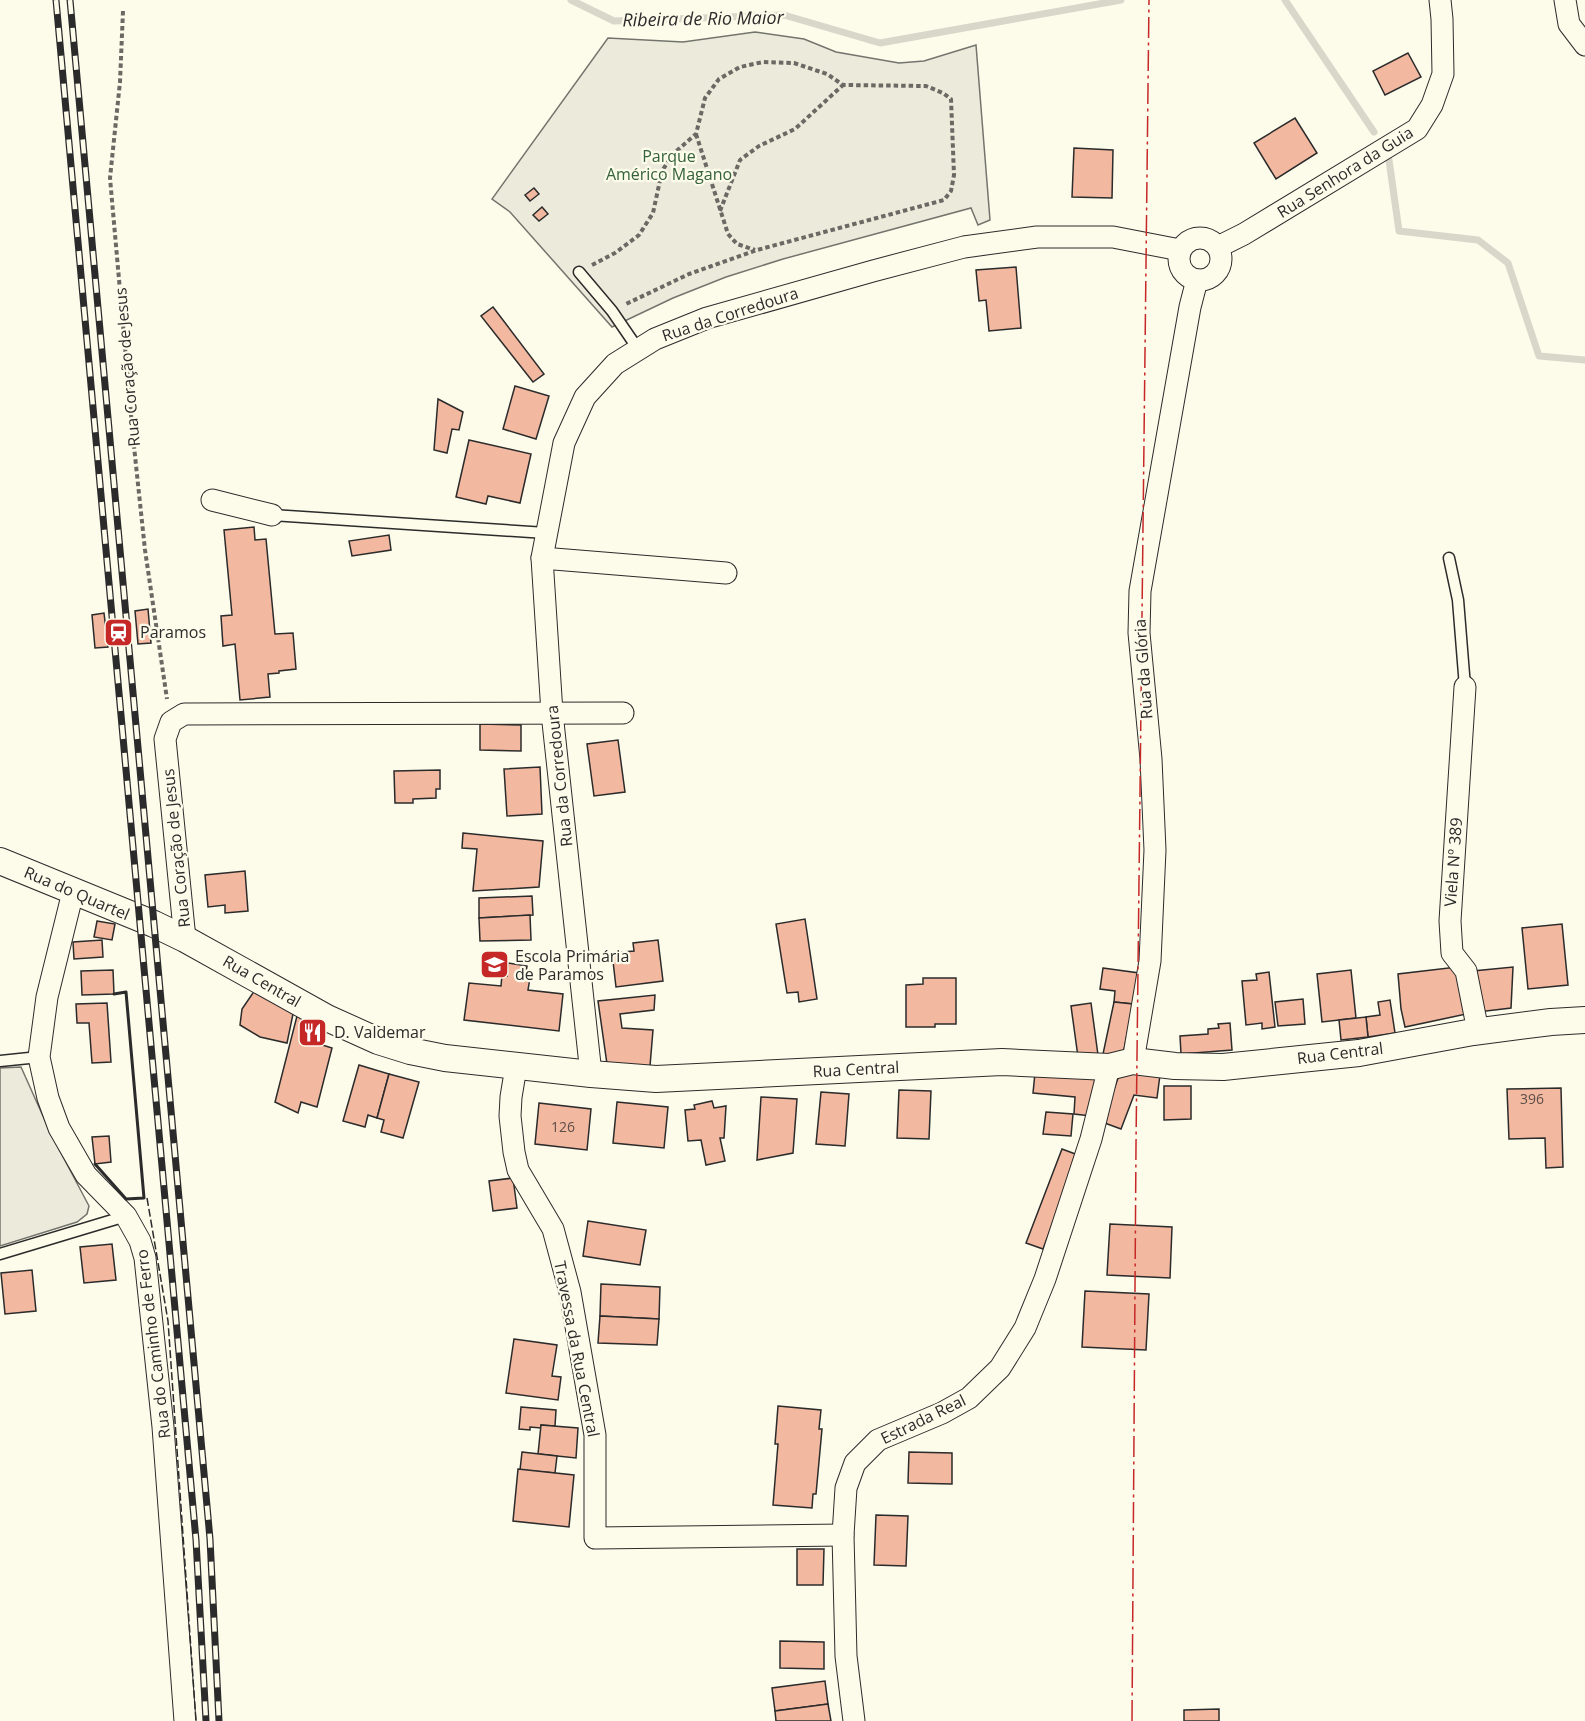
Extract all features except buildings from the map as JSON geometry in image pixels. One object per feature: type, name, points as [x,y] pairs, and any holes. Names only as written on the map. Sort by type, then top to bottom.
[{"type":"street","name":"Rua Senhora da Guia","points":[[1218,247],[1244,234],[1417,129],[1432,105],[1443,74],[1440,0]]},
{"type":"street","points":[[1565,0],[1569,24],[1585,45]]},
{"type":"street","name":"Rua da Corredoura","points":[[591,1074],[552,712],[542,558],[564,443],[585,398],[615,364],[655,339],[707,318],[964,248],[1037,237],[1113,237],[1180,250]]},
{"type":"street","points":[[1195,237],[1208,239],[1218,247],[1222,260],[1211,278],[1197,280],[1185,274],[1181,269],[1180,250],[1184,244],[1195,237]]},
{"type":"street","name":"Rua da Glória","points":[[1121,1064],[1150,961],[1155,850],[1151,759],[1139,633],[1140,591],[1190,308],[1197,280]]},
{"type":"street","points":[[212,500],[272,516]]},
{"type":"street","points":[[542,558],[726,573]]},
{"type":"street","name":"Viela Nº 389","points":[[1465,687],[1450,921],[1452,953],[1466,971],[1478,1031]]},
{"type":"street","points":[[171,722],[184,714],[622,713]]},
{"type":"street","name":"Rua Coração de Jesus","points":[[171,722],[165,739],[185,939]]},
{"type":"street","name":"Rua do Quartel","points":[[0,861],[154,924]]},
{"type":"street","name":"Rua do Caminho de Ferro","points":[[73,892],[47,997],[39,1057],[48,1098],[59,1128],[86,1175],[126,1216],[140,1241],[145,1258],[163,1427],[185,1721]]},
{"type":"street","name":"Rua Central","points":[[154,924],[240,968],[352,1031],[410,1051],[516,1067],[656,1079],[1002,1062],[1223,1066],[1359,1053],[1478,1031],[1585,1020]]},
{"type":"street","name":"Estrada Real","points":[[854,1721],[846,1656],[843,1535],[846,1488],[855,1463],[878,1440],[942,1413],[969,1398],[1000,1368],[1025,1328],[1045,1279],[1088,1150],[1121,1064]]},
{"type":"street","name":"Travessa da Rua Central","points":[[516,1067],[510,1116],[514,1152],[518,1170],[553,1229],[570,1292],[595,1435],[595,1538],[843,1535]]},
{"type":"lane","points":[[579,272],[612,311],[638,349]]},
{"type":"lane","points":[[272,516],[546,533]]},
{"type":"lane","points":[[1449,558],[1458,600],[1465,687]]},
{"type":"lane","points":[[0,1060],[39,1057]]},
{"type":"lane","points":[[0,1254],[126,1216]]},
{"type":"path","name":"Rua Coração de Jesus","points":[[123,11],[120,82],[110,178],[145,550],[171,722]]},
{"type":"path","points":[[612,311],[690,274],[757,250],[944,200],[951,191],[954,175],[951,99],[926,86],[843,86],[827,74],[794,63],[763,62],[740,67],[719,79],[705,98],[696,134],[728,234],[737,244],[757,250]]},
{"type":"path","points":[[720,211],[740,160],[759,146],[795,129],[843,86]]},
{"type":"path","points":[[579,272],[615,253],[639,235],[653,213],[662,171],[673,154],[696,134]]},
{"type":"green space","name":"Parque Américo Magano","points":[[755,32],[804,39],[836,52],[899,63],[924,61],[976,45],[990,220],[978,225],[971,208],[783,259],[726,277],[673,298],[612,327],[510,212],[492,199],[608,38],[683,42]]},
{"type":"green space","points":[[21,1067],[51,1134],[89,1206],[87,1214],[77,1222],[0,1246],[0,1068]]},
{"type":"waterway","name":"Ribeira de Rio Maior","points":[[571,0],[614,21],[784,15],[880,43],[1121,0]]},
{"type":"waterway","name":"Ribeira de Rio Maior","points":[[1285,0],[1374,132]]},
{"type":"waterway","name":"Ribeira de Rio Maior","points":[[1389,160],[1399,231],[1478,240],[1508,263],[1539,356],[1585,360]]},
{"type":"railway","points":[[56,0],[196,1540],[206,1721]]},
{"type":"railway","points":[[70,0],[210,1539],[219,1721]]},
{"type":"fence","points":[[147,1198],[168,1321],[196,1721]]},
{"type":"wall","points":[[95,1164],[126,1199],[144,1198],[126,992],[114,994]]},
{"type":"power","points":[[1132,1721],[1149,0]]},
{"type":"place","name":"Paramos","points":[[119,632]]},
{"type":"place","name":"Escola Primária de Paramos","points":[[494,965]]},
{"type":"place","name":"D. Valdemar","points":[[313,1032]]}]
